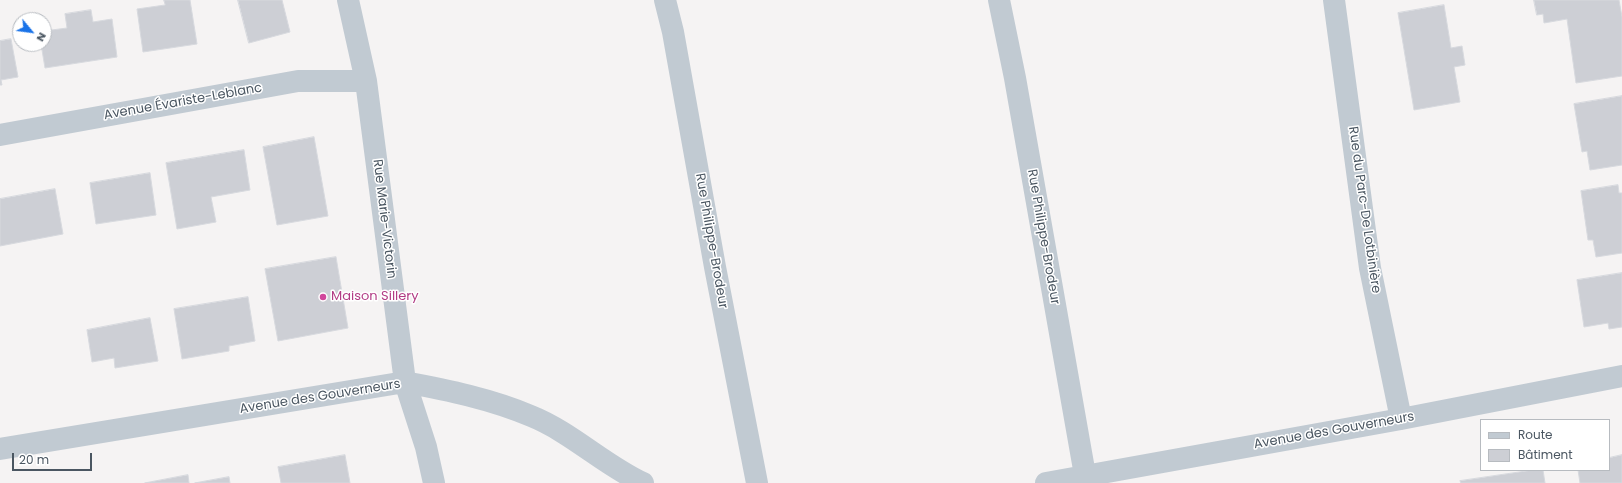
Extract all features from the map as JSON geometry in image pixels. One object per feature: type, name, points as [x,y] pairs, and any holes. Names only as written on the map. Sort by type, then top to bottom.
[{"type":"street","name":"Rue Marie-Victorin","points":[[348,0],[366,81],[405,382],[426,446],[434,483]]},
{"type":"street","name":"Rue Philippe-Brodeur","points":[[665,0],[673,32],[715,267],[757,483]]},
{"type":"street","name":"Rue Philippe-Brodeur","points":[[998,0],[1015,78],[1085,475]]},
{"type":"street","name":"Rue du Parc-De Lotbinière","points":[[1334,0],[1370,268],[1401,419]]},
{"type":"street","name":"Avenue Évariste-Leblanc","points":[[0,135],[298,81],[366,81]]},
{"type":"street","name":"Avenue des Gouverneurs","points":[[1046,483],[1401,419],[1622,376]]},
{"type":"street","name":"Avenue des Gouverneurs","points":[[0,449],[405,382],[462,393],[532,416],[568,436],[627,475],[643,483]]},
{"type":"building","points":[[164,0],[190,0],[197,44],[143,52],[137,9],[165,5]]},
{"type":"building","points":[[238,0],[282,0],[290,32],[249,43]]},
{"type":"building","points":[[1534,0],[1619,0],[1622,17],[1622,76],[1576,83],[1567,19],[1544,23],[1543,14],[1537,15]]},
{"type":"building","points":[[1444,5],[1451,48],[1462,46],[1465,65],[1454,67],[1460,102],[1414,110],[1398,13]]},
{"type":"building","points":[[91,10],[93,22],[112,19],[117,57],[45,68],[42,52],[52,52],[52,30],[67,28],[65,14]]},
{"type":"building","points":[[11,39],[12,52],[13,52],[18,77],[1,80],[2,85],[0,85],[0,41]]},
{"type":"building","points":[[1622,96],[1622,165],[1590,170],[1587,151],[1582,152],[1574,104]]},
{"type":"building","points":[[314,137],[328,216],[277,225],[263,147]]},
{"type":"building","points":[[244,150],[250,190],[211,197],[216,222],[177,229],[166,163]]},
{"type":"building","points":[[150,173],[156,215],[96,224],[90,183]]},
{"type":"building","points":[[1618,185],[1619,193],[1622,193],[1622,253],[1596,257],[1593,240],[1588,240],[1581,191]]},
{"type":"building","points":[[55,189],[63,234],[0,246],[0,199]]},
{"type":"building","points":[[336,257],[348,328],[278,341],[265,269]]},
{"type":"building","points":[[1622,273],[1622,327],[1609,329],[1608,323],[1584,327],[1577,280]]},
{"type":"building","points":[[248,297],[255,341],[229,346],[229,351],[182,359],[174,309]]},
{"type":"building","points":[[150,318],[158,361],[115,368],[114,358],[92,362],[87,330]]},
{"type":"building","points":[[345,455],[350,483],[281,483],[278,467]]},
{"type":"building","points":[[1622,455],[1622,483],[1580,483],[1578,471],[1610,471],[1610,458]]},
{"type":"building","points":[[1526,471],[1543,471],[1545,483],[1461,483],[1460,481]]},
{"type":"building","points":[[188,475],[189,483],[145,483]]},
{"type":"building","points":[[229,477],[230,483],[195,483]]},
{"type":"place","name":"Maison Sillery","points":[[323,297]]}]
